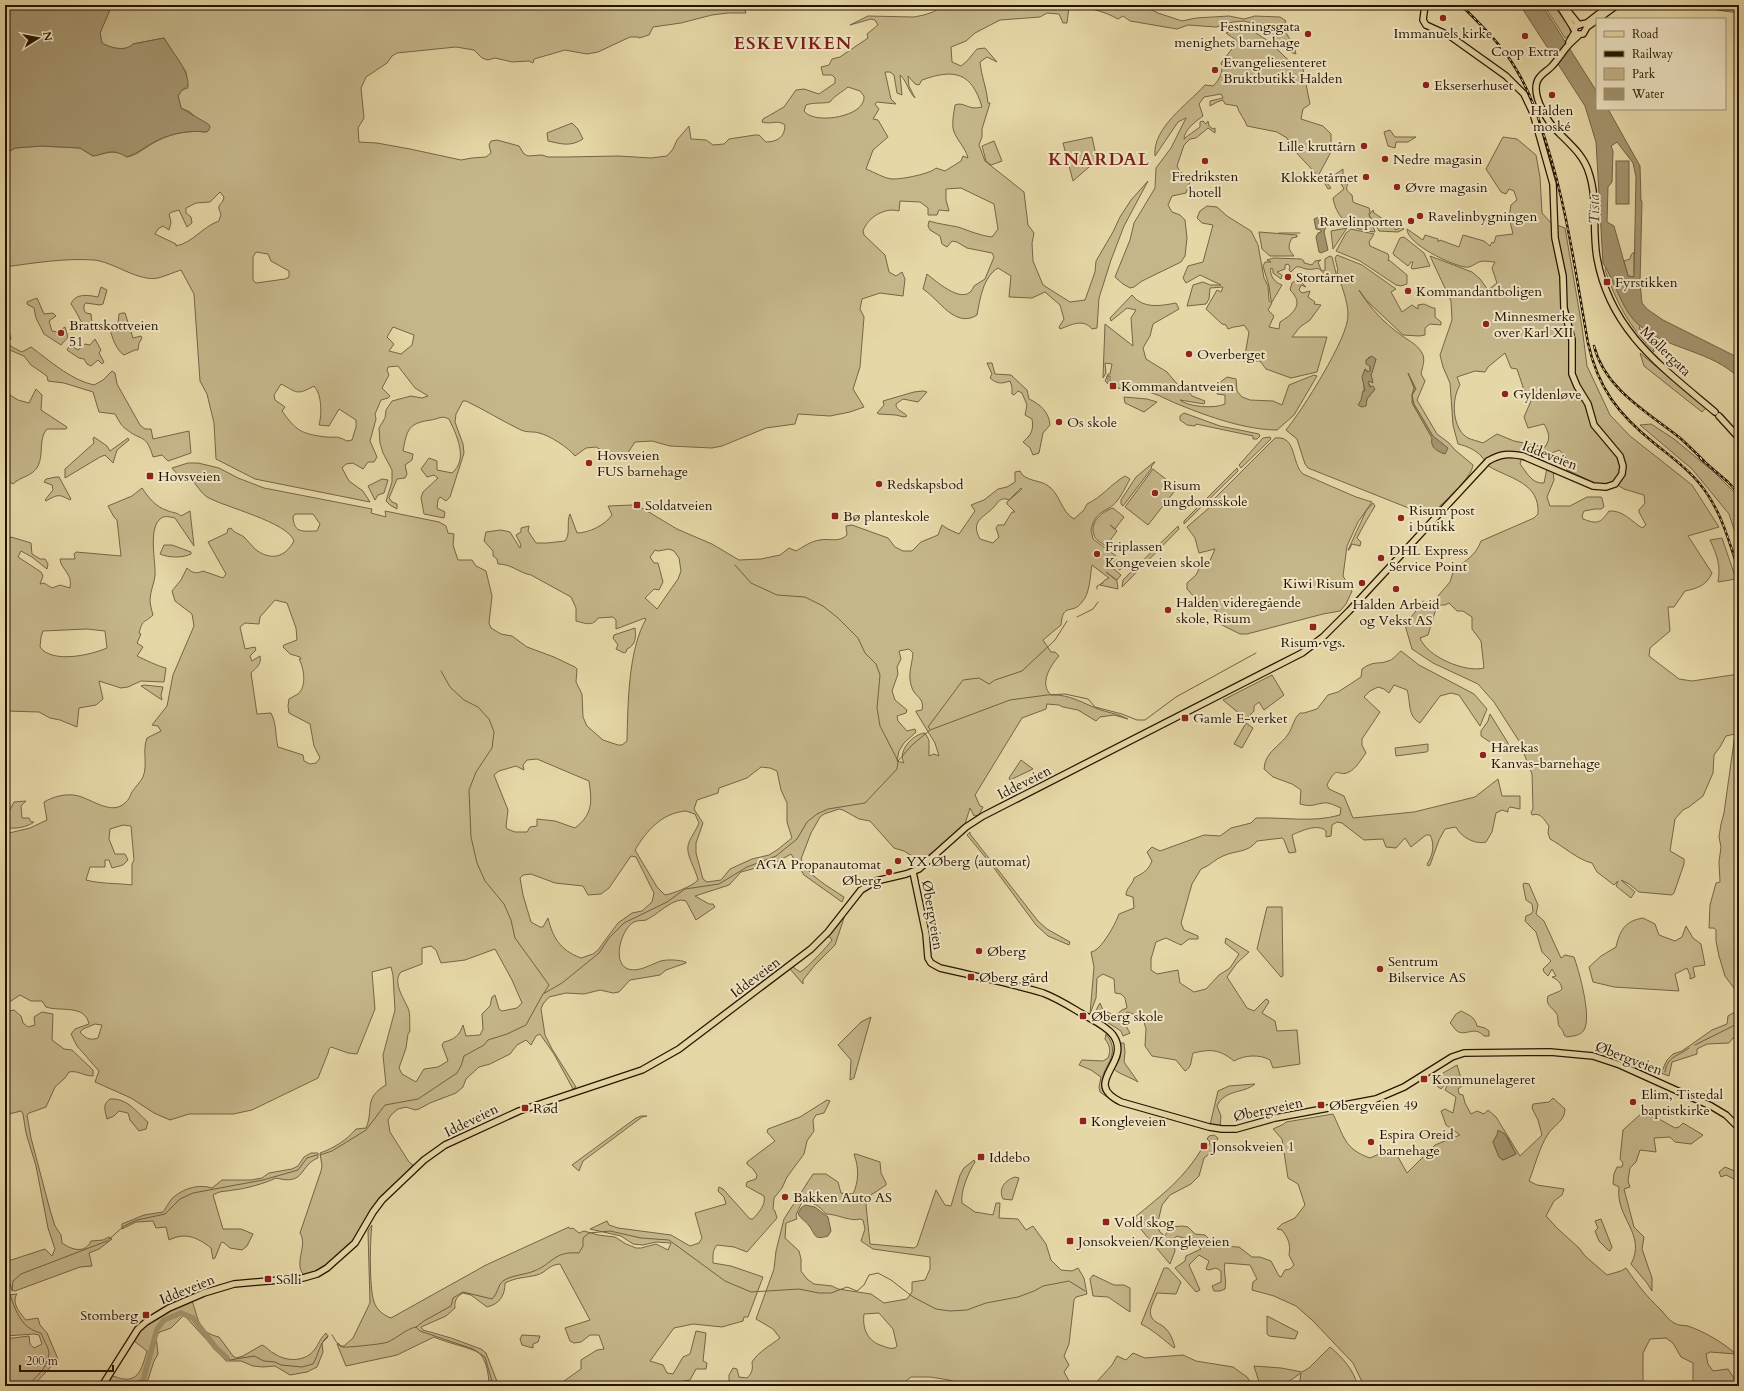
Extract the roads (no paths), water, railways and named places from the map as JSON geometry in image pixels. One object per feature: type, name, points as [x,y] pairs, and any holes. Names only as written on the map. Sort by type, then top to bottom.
[{"type":"main road","name":"Iddeveien","points":[[102,1386],[133,1335],[142,1325],[158,1314],[178,1303],[230,1285],[247,1282],[301,1278],[322,1271],[339,1259],[355,1243],[373,1212],[382,1200],[436,1150],[511,1114],[599,1083],[635,1073],[659,1062],[811,950],[828,932],[861,890],[876,881],[913,872],[928,862],[966,827],[983,816],[1302,653],[1323,637],[1349,611],[1481,466],[1493,458],[1505,454],[1523,456],[1593,486],[1611,486],[1618,481],[1623,470],[1620,456],[1594,425],[1588,404],[1577,386],[1572,374],[1572,340],[1564,308],[1564,276],[1555,234],[1552,179],[1533,113],[1527,100],[1516,85],[1506,76],[1450,36],[1425,24],[1423,18],[1425,5]]},
{"type":"main road","points":[[1559,5],[1579,29]]},
{"type":"main road","points":[[1564,5],[1579,29]]},
{"type":"main road","points":[[1579,29],[1610,5]]},
{"type":"main road","points":[[1599,18],[1617,5]]},
{"type":"main road","points":[[1579,29],[1596,20]]},
{"type":"main road","name":"Møllergata","points":[[1579,29],[1553,65],[1538,80],[1536,88],[1538,97],[1549,122],[1583,159],[1590,175],[1593,188],[1594,240],[1598,264],[1605,288],[1612,304],[1626,327],[1642,348],[1717,414],[1739,438]]},
{"type":"main road","name":"Øbergveien","points":[[913,872],[926,934],[928,955],[931,963],[940,968],[1042,993],[1064,1002],[1107,1029],[1115,1037],[1118,1051],[1115,1062],[1106,1076],[1105,1086],[1111,1096],[1121,1102],[1209,1127],[1229,1129],[1275,1118],[1362,1103],[1376,1099],[1404,1087],[1452,1057],[1464,1052],[1571,1053],[1587,1054],[1620,1065],[1711,1106],[1726,1115],[1739,1128]]},
{"type":"water","points":[[5,5],[112,5],[100,33],[102,43],[113,48],[122,49],[133,44],[164,38],[183,67],[188,80],[188,86],[182,90],[178,96],[181,108],[208,124],[210,126],[209,130],[206,132],[188,132],[170,136],[154,142],[127,157],[113,152],[93,156],[80,148],[41,146],[15,148],[5,154]]},
{"type":"water","name":"Tista","points":[[1520,5],[1542,5],[1596,90],[1596,110],[1609,110],[1640,166],[1642,201],[1640,283],[1642,303],[1647,309],[1663,320],[1739,358],[1739,378],[1728,369],[1704,356],[1652,335],[1634,321],[1624,305],[1603,263],[1596,142],[1585,106]],"holes":[[[1617,142],[1633,163],[1636,177],[1634,277],[1628,276],[1614,226],[1607,222],[1608,187],[1612,182],[1613,151],[1611,146]]]},
{"type":"water","points":[[1616,161],[1629,161],[1629,204],[1616,204]]},
{"type":"water","points":[[1323,215],[1327,223],[1324,232],[1328,250],[1321,253],[1319,252],[1316,237],[1321,230],[1316,229],[1314,219]]},
{"type":"water","points":[[1372,356],[1376,359],[1371,374],[1373,383],[1369,381],[1368,383],[1370,387],[1373,386],[1375,389],[1367,399],[1366,406],[1362,407],[1358,405],[1363,391],[1365,391],[1362,377],[1365,369],[1367,372],[1370,371],[1370,366],[1366,364],[1366,360]]},
{"type":"water","points":[[1408,373],[1416,389],[1412,395],[1414,388]]},
{"type":"water","points":[[1412,395],[1414,404],[1433,436],[1448,448],[1445,454],[1436,450],[1433,446],[1432,438],[1412,403]]},
{"type":"water","points":[[1498,1130],[1505,1134],[1516,1154],[1503,1160],[1499,1157],[1493,1142]]},
{"type":"water","points":[[805,1205],[815,1207],[828,1217],[831,1231],[828,1236],[820,1238],[816,1236],[809,1225],[799,1216],[798,1214],[801,1208]]},
{"type":"waterway","points":[[1279,233],[1300,233]]},
{"type":"waterway","points":[[735,565],[751,583],[777,595],[805,597],[823,606],[838,618],[858,638],[865,653],[876,664],[880,675],[877,708],[880,726],[898,761]]},
{"type":"waterway","points":[[1097,589],[1097,586],[1103,583]]},
{"type":"waterway","points":[[1077,617],[1093,609],[1098,602]]},
{"type":"waterway","points":[[930,729],[928,727],[963,680],[979,678],[989,684],[995,680],[1022,671],[1055,640],[1067,621]]},
{"type":"waterway","points":[[320,1155],[332,1151],[366,1130],[385,1105],[418,1099],[457,1073],[464,1056],[484,1045],[488,1040],[507,1034],[526,1025],[543,994],[562,983],[599,953],[609,938],[624,923],[667,902],[685,889],[719,884],[747,867],[776,856],[797,839],[807,822],[817,814],[828,809],[865,803],[897,769],[898,761],[912,745],[930,730],[1010,700],[1065,694],[1088,699],[1095,707],[1122,714],[1137,720],[1145,720],[1176,697],[1256,653]]},
{"type":"waterway","points":[[441,671],[450,687],[464,700],[478,707],[489,719],[494,732],[492,748],[476,772],[469,790],[471,837],[477,863],[485,881],[504,904],[511,920],[515,938],[549,985],[544,993]]},
{"type":"waterway","points":[[1695,1045],[1739,1023]]},
{"type":"waterway","points":[[1665,1072],[1671,1059],[1689,1048]]},
{"type":"waterway","points":[[12,1291],[13,1281],[21,1274],[107,1241],[124,1226],[137,1220],[165,1214],[180,1199],[193,1193],[263,1180],[298,1170],[307,1158],[317,1155]]},
{"type":"waterway","points":[[416,1327],[451,1306],[453,1298],[463,1292],[492,1299],[501,1283],[506,1279],[534,1271],[558,1256],[570,1253],[579,1253],[583,1246],[583,1238],[589,1233],[610,1231],[641,1238],[669,1240],[725,1281],[751,1292],[799,1289],[819,1293],[831,1293],[847,1287],[857,1291],[864,1285],[869,1275],[878,1273],[891,1280],[913,1297],[936,1309],[950,1311],[967,1310],[986,1303],[1018,1297],[1043,1286],[1069,1281],[1085,1291]]},
{"type":"waterway","points":[[10,1295],[17,1313],[24,1324],[34,1331],[41,1333],[49,1352],[44,1368],[37,1377],[25,1386]]},
{"type":"waterway","points":[[132,1386],[143,1381],[157,1329],[164,1320],[181,1313],[193,1318],[216,1348],[227,1358]]},
{"type":"waterway","points":[[332,1335],[337,1343],[342,1347],[379,1344],[388,1342],[416,1327],[420,1331],[473,1349],[485,1357],[493,1385]]},
{"type":"waterway","points":[[227,1358],[230,1360],[254,1356],[264,1361],[275,1362],[281,1365],[302,1367],[313,1364],[321,1345],[328,1336]]},
{"type":"railway","points":[[1461,5],[1491,36],[1504,52],[1530,95],[1543,132],[1560,191],[1588,343],[1597,374],[1611,399],[1630,421],[1689,472],[1707,493],[1724,526],[1739,572]]},
{"type":"railway","points":[[1594,346],[1607,375],[1617,387],[1641,409],[1680,438],[1704,461]]},
{"type":"railway","points":[[1700,458],[1728,482],[1739,494]]},
{"type":"place","name":"Immanuels kirke","points":[[1443,18]]},
{"type":"place","name":"Festningsgata menighets barnehage","points":[[1308,34]]},
{"type":"place","name":"Coop Extra","points":[[1525,36]]},
{"type":"place","name":"Evangeliesenteret Bruktbutikk Halden","points":[[1215,70]]},
{"type":"place","name":"Ekserserhuset","points":[[1426,85]]},
{"type":"place","name":"Halden moské","points":[[1552,95]]},
{"type":"place","name":"Lille kruttårn","points":[[1364,146]]},
{"type":"place","name":"Nedre magasin","points":[[1385,159]]},
{"type":"place","name":"Fredriksten hotell","points":[[1205,161]]},
{"type":"place","name":"Klokketårnet","points":[[1366,177]]},
{"type":"place","name":"Øvre magasin","points":[[1397,187]]},
{"type":"place","name":"Ravelinbygningen","points":[[1420,216]]},
{"type":"place","name":"Ravelinporten","points":[[1411,221]]},
{"type":"place","name":"Stortårnet","points":[[1288,277]]},
{"type":"place","name":"Fyrstikken","points":[[1607,282]]},
{"type":"place","name":"Kommandantboligen","points":[[1408,291]]},
{"type":"place","name":"Minnesmerke over Karl XII","points":[[1486,324]]},
{"type":"place","name":"Brattskottveien 51","points":[[61,333]]},
{"type":"place","name":"Overberget","points":[[1189,354]]},
{"type":"place","name":"Kommandantveien","points":[[1113,386]]},
{"type":"place","name":"Gyldenløve","points":[[1505,394]]},
{"type":"place","name":"Os skole","points":[[1059,422]]},
{"type":"place","name":"Hovsveien FUS barnehage","points":[[589,463]]},
{"type":"place","name":"Hovsveien","points":[[150,476]]},
{"type":"place","name":"Redskapsbod","points":[[879,484]]},
{"type":"place","name":"Risum ungdomsskole","points":[[1155,493]]},
{"type":"place","name":"Soldatveien","points":[[637,505]]},
{"type":"place","name":"Bø planteskole","points":[[835,516]]},
{"type":"place","name":"Risum post i butikk","points":[[1401,518]]},
{"type":"place","name":"Friplassen Kongeveien skole","points":[[1097,554]]},
{"type":"place","name":"DHL Express Service Point","points":[[1381,558]]},
{"type":"place","name":"Kiwi Risum","points":[[1362,583]]},
{"type":"place","name":"Halden Arbeid og Vekst AS","points":[[1396,589]]},
{"type":"place","name":"Halden videregående skole, Risum","points":[[1168,610]]},
{"type":"place","name":"Risum vgs.","points":[[1313,627]]},
{"type":"place","name":"Gamle E-verket","points":[[1185,718]]},
{"type":"place","name":"Harekas Kanvas-barnehage","points":[[1483,755]]},
{"type":"place","name":"YX Øberg (automat)","points":[[898,861]]},
{"type":"place","name":"AGA Propanautomat Øberg","points":[[889,872]]},
{"type":"place","name":"Øberg","points":[[979,951]]},
{"type":"place","name":"Sentrum Bilservice AS","points":[[1380,969]]},
{"type":"place","name":"Øberg gård","points":[[971,977]]},
{"type":"place","name":"Øberg skole","points":[[1083,1016]]},
{"type":"place","name":"Kommunelageret","points":[[1424,1079]]},
{"type":"place","name":"Elim, Tistedal baptistkirke","points":[[1633,1102]]},
{"type":"place","name":"Øbergveien 49","points":[[1321,1105]]},
{"type":"place","name":"Rød","points":[[525,1108]]},
{"type":"place","name":"Kongleveien","points":[[1083,1121]]},
{"type":"place","name":"Espira Oreid barnehage","points":[[1371,1142]]},
{"type":"place","name":"Jonsokveien 1","points":[[1204,1146]]},
{"type":"place","name":"Iddebo","points":[[981,1157]]},
{"type":"place","name":"Bakken Auto AS","points":[[785,1197]]},
{"type":"place","name":"Vold skog","points":[[1106,1222]]},
{"type":"place","name":"Jonsokveien/Kongleveien","points":[[1070,1241]]},
{"type":"place","name":"Solli","points":[[268,1279]]},
{"type":"place","name":"Stomberg","points":[[146,1315]]},
{"type":"district","name":"ESKEVIKEN","points":[[793,43]]},
{"type":"district","name":"KNARDAL","points":[[1099,159]]}]
